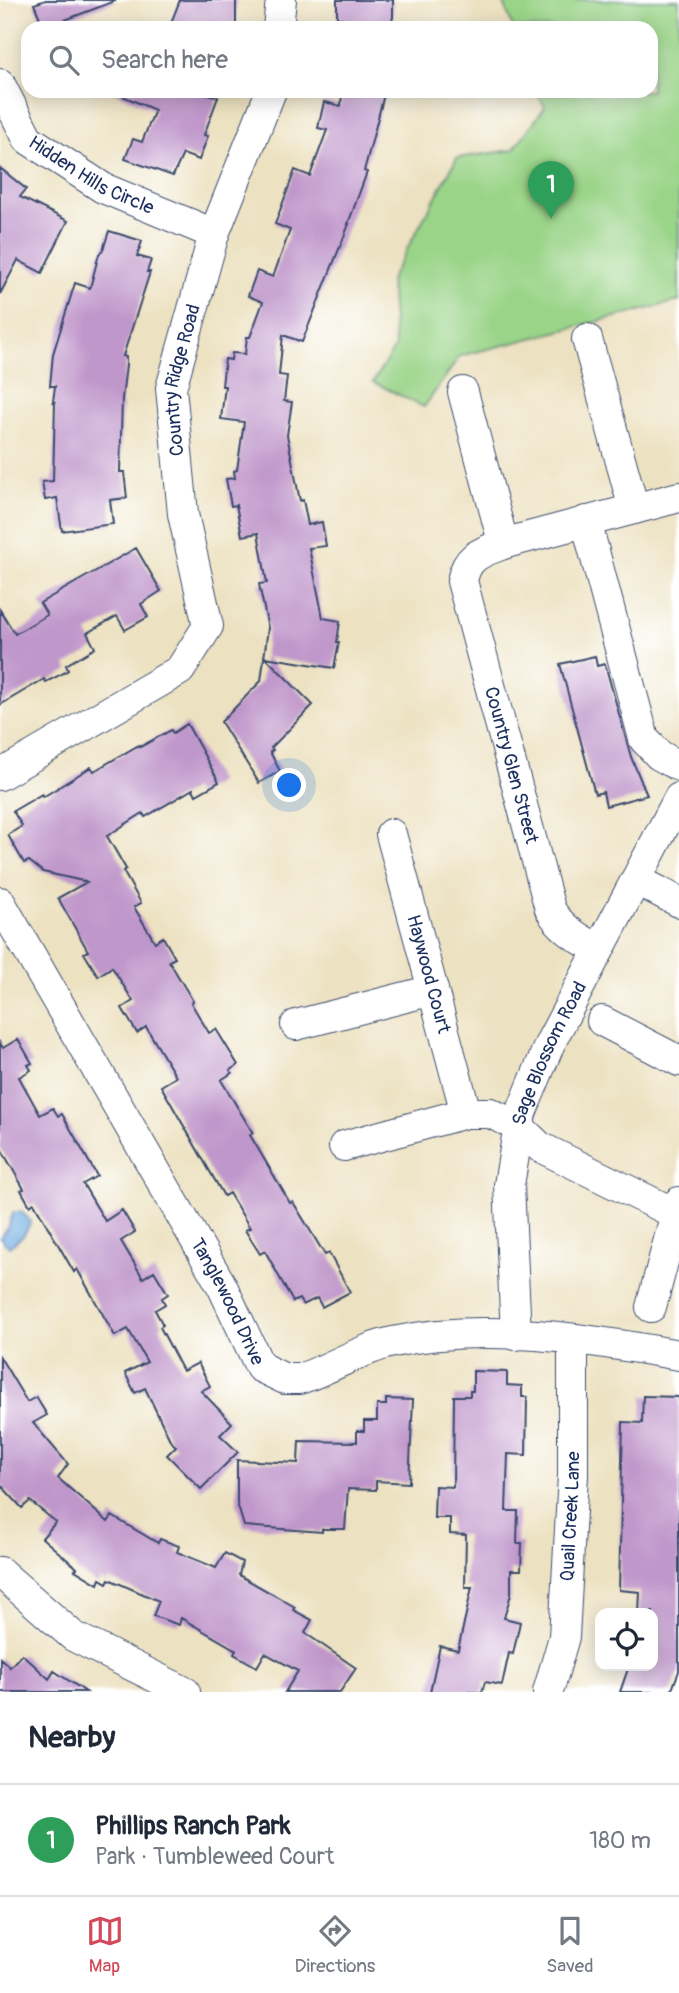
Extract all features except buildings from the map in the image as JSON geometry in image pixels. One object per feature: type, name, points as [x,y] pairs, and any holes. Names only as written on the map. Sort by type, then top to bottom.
[{"type":"street","points":[[279,21],[281,0]]},
{"type":"street","name":"Hidden Hills Circle","points":[[0,84],[28,139],[103,188],[214,234]]},
{"type":"street","name":"Country Ridge Road","points":[[0,775],[180,670],[208,626],[183,514],[171,388],[214,234],[268,98]]},
{"type":"street","points":[[587,340],[634,509]]},
{"type":"street","points":[[463,392],[499,531],[506,543],[679,497]]},
{"type":"street","points":[[586,522],[643,739],[659,755],[679,766]]},
{"type":"street","name":"Country Glen Street","points":[[506,543],[472,558],[465,568],[463,581],[550,909],[564,928],[599,950]]},
{"type":"street","name":"Sage Blossom Road","points":[[516,1335],[509,1185],[518,1126],[539,1067],[679,798]]},
{"type":"street","name":"Haywood Court","points":[[391,834],[466,1113]]},
{"type":"street","points":[[637,880],[679,902]]},
{"type":"street","name":"Tanglewood Drive","points":[[0,902],[222,1286],[260,1367],[285,1379],[299,1379],[391,1342],[461,1335],[573,1339],[679,1355]]},
{"type":"street","points":[[296,1025],[433,990]]},
{"type":"street","points":[[601,1020],[679,1061]]},
{"type":"street","points":[[344,1146],[466,1113],[490,1113],[518,1126],[540,1147],[677,1208],[651,1307]]},
{"type":"street","name":"Quail Creek Lane","points":[[548,1692],[564,1637],[573,1475],[573,1339]]},
{"type":"street","points":[[0,1572],[73,1636],[185,1692]]},
{"type":"green space","points":[[503,0],[679,0],[679,301],[460,356],[424,407],[373,382],[395,347],[390,280],[457,158],[513,150],[545,107],[540,98],[658,98],[658,21],[510,21]]},
{"type":"water","points":[[21,1211],[31,1222],[23,1236],[9,1247],[0,1238],[8,1228],[13,1213]]},
{"type":"place","name":"Phillips Ranch Park","points":[[551,219]]}]
